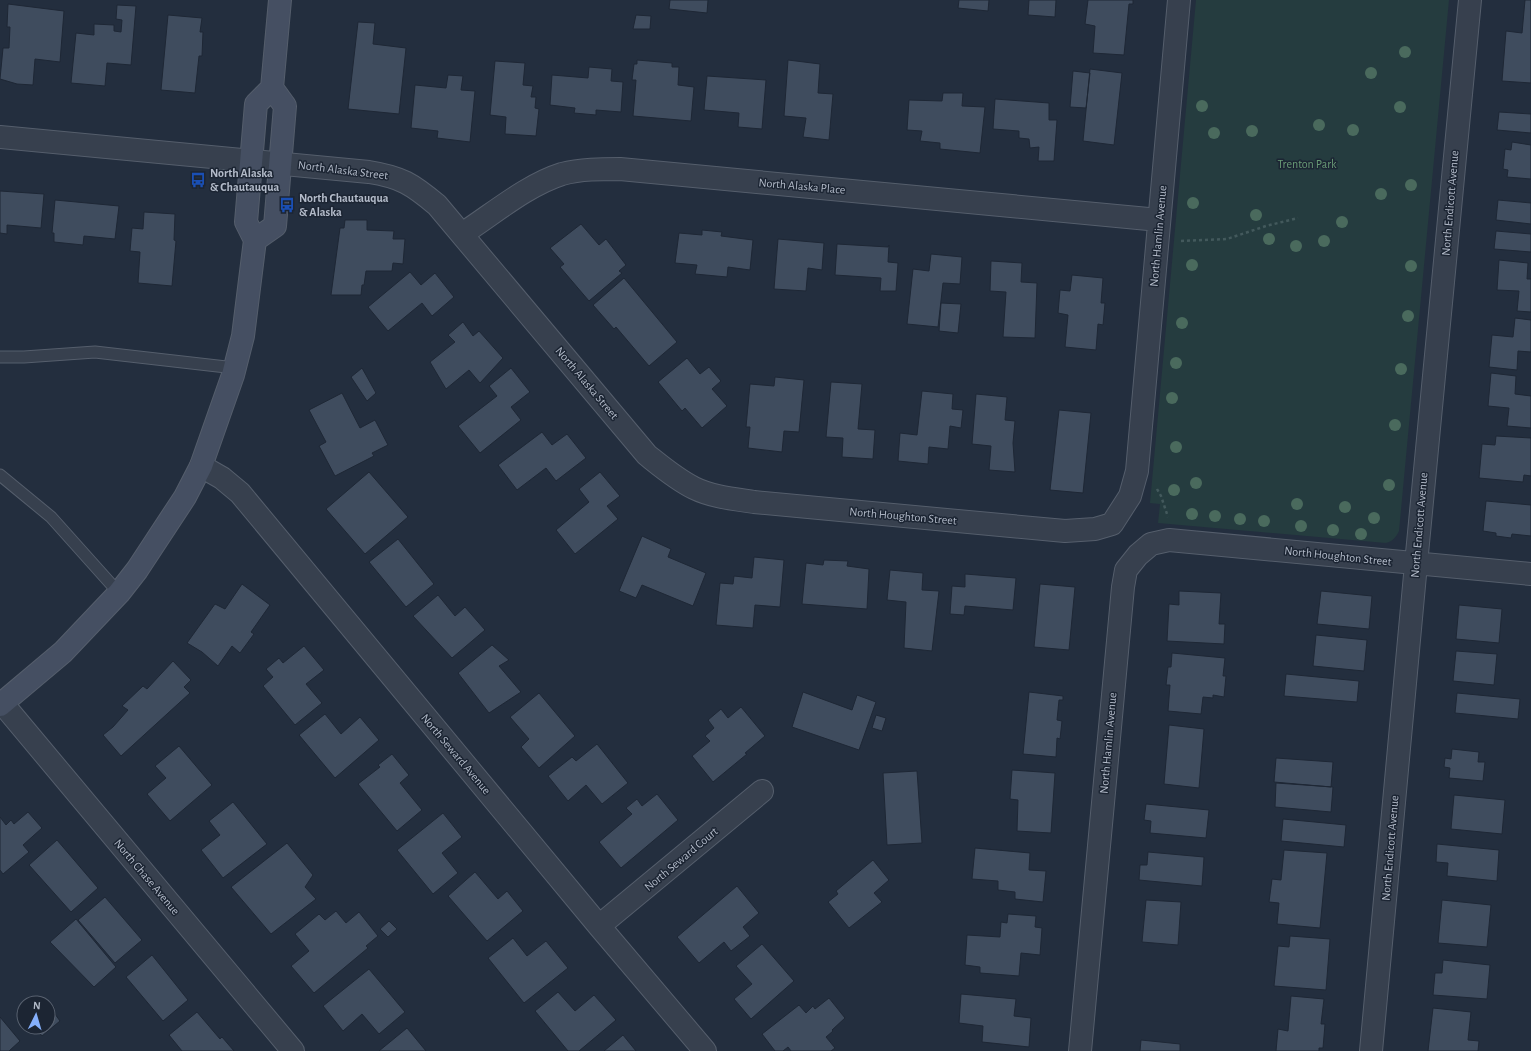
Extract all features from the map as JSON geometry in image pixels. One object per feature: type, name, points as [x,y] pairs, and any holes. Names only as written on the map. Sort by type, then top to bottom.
[{"type":"street","points":[[1,704],[63,652],[120,593],[185,497],[201,466],[235,368],[243,336],[255,240],[246,222],[256,104],[272,88],[280,0]]},
{"type":"street","name":"North Hamlin Avenue","points":[[1112,524],[1130,496],[1137,471],[1179,0]]},
{"type":"street","name":"North Endicott Avenue","points":[[1371,1051],[1470,0]]},
{"type":"street","points":[[255,240],[275,226],[285,106],[272,88]]},
{"type":"street","name":"North Alaska Street","points":[[0,137],[369,172],[388,175],[403,180],[437,205],[647,455],[671,474],[694,488]]},
{"type":"street","name":"North Alaska Place","points":[[462,234],[539,184],[563,174],[594,169],[620,169],[1158,229]]},
{"type":"street","name":"North Seward Avenue","points":[[201,466],[222,478],[240,493],[599,926],[705,1051]]},
{"type":"street","name":"North Houghton Street","points":[[694,488],[730,499],[754,502],[1065,531],[1095,529],[1112,524]]},
{"type":"street","name":"North Hamlin Avenue","points":[[1080,1051],[1123,587],[1126,570],[1138,555],[1151,544],[1169,540]]},
{"type":"street","name":"North Houghton Street","points":[[1169,540],[1531,574]]},
{"type":"street","name":"North Chase Avenue","points":[[1,704],[293,1051]]},
{"type":"street","name":"North Seward Court","points":[[599,926],[762,791]]},
{"type":"lane","points":[[0,357],[24,357],[95,352],[235,368]]},
{"type":"lane","points":[[0,475],[51,517],[120,593]]},
{"type":"path","points":[[1158,229],[1189,241],[1227,239],[1266,226],[1298,218]]},
{"type":"path","points":[[1137,471],[1156,487],[1161,496],[1169,520],[1169,540]]},
{"type":"green space","name":"Trenton Park","points":[[1196,0],[1449,0],[1399,531],[1391,541],[1386,543],[1158,523],[1160,504],[1150,503]]},
{"type":"building","points":[[670,0],[708,0],[707,13],[669,9]]},
{"type":"building","points":[[959,0],[989,0],[988,11],[958,8]]},
{"type":"building","points":[[1029,0],[1056,0],[1055,17],[1028,15]]},
{"type":"building","points":[[1088,0],[1133,0],[1133,4],[1129,4],[1124,55],[1093,53],[1095,26],[1085,24]]},
{"type":"building","points":[[1525,0],[1531,0],[1531,83],[1502,81],[1506,31],[1522,33]]},
{"type":"building","points":[[8,4],[64,11],[60,62],[35,59],[33,85],[17,84],[0,79],[3,48],[9,48],[10,27],[7,27]]},
{"type":"building","points":[[117,5],[136,6],[131,65],[107,63],[105,86],[71,83],[76,33],[94,35],[94,24],[114,25],[114,31],[121,32],[122,20],[116,19]]},
{"type":"building","points":[[168,15],[202,18],[200,32],[203,32],[202,56],[199,56],[195,93],[161,90]]},
{"type":"building","points":[[636,15],[651,16],[650,29],[633,29]]},
{"type":"building","points":[[358,22],[375,23],[373,44],[406,48],[399,114],[348,109]]},
{"type":"building","points":[[637,60],[672,63],[672,67],[679,67],[678,85],[694,87],[691,121],[633,116],[636,80],[632,80],[634,64],[637,64]]},
{"type":"building","points":[[788,60],[820,64],[818,93],[833,94],[829,140],[803,137],[806,118],[784,116]]},
{"type":"building","points":[[495,61],[525,63],[523,85],[533,86],[531,97],[536,97],[535,108],[539,109],[536,136],[505,134],[506,117],[490,115]]},
{"type":"building","points":[[589,67],[612,69],[611,81],[623,82],[621,112],[596,110],[596,115],[574,113],[575,108],[550,105],[552,75],[588,78]]},
{"type":"building","points":[[1090,69],[1122,73],[1114,145],[1083,141]]},
{"type":"building","points":[[1073,71],[1090,73],[1086,108],[1070,107]]},
{"type":"building","points":[[448,75],[463,76],[461,90],[475,91],[470,142],[437,138],[438,131],[411,128],[415,85],[446,88]]},
{"type":"building","points":[[707,76],[766,80],[762,129],[738,127],[739,113],[704,110]]},
{"type":"building","points":[[943,93],[963,93],[962,106],[985,107],[980,153],[940,149],[940,143],[920,141],[922,131],[907,130],[909,100],[942,101]]},
{"type":"building","points":[[995,99],[1049,103],[1049,120],[1057,120],[1054,161],[1038,161],[1039,147],[1030,148],[1029,139],[1019,138],[1019,131],[993,129]]},
{"type":"building","points":[[1499,112],[1531,114],[1531,133],[1497,130]]},
{"type":"building","points":[[1512,142],[1531,145],[1531,179],[1507,177],[1508,170],[1503,169],[1505,149],[1511,150]]},
{"type":"building","points":[[0,191],[44,194],[41,228],[7,225],[7,234],[0,233]]},
{"type":"building","points":[[55,200],[119,206],[115,239],[84,236],[83,245],[54,242],[54,233],[52,233]]},
{"type":"building","points":[[1498,200],[1531,203],[1531,224],[1496,220]]},
{"type":"building","points":[[144,212],[175,214],[174,240],[176,241],[172,286],[138,283],[140,252],[130,251],[132,228],[143,229]]},
{"type":"building","points":[[345,220],[367,220],[367,230],[394,231],[393,239],[405,239],[403,264],[393,263],[392,271],[366,271],[361,295],[331,295],[340,228],[344,228]]},
{"type":"building","points":[[581,224],[599,245],[606,239],[626,265],[619,271],[622,273],[589,301],[560,267],[564,264],[550,248]]},
{"type":"building","points":[[702,230],[722,232],[721,236],[753,240],[750,270],[728,267],[727,277],[695,274],[697,265],[675,263],[679,233],[702,235]]},
{"type":"building","points":[[1496,231],[1531,234],[1531,252],[1494,249]]},
{"type":"building","points":[[778,239],[824,243],[822,270],[808,268],[806,291],[774,289]]},
{"type":"building","points":[[837,244],[888,247],[889,245],[888,262],[898,263],[896,291],[880,291],[881,278],[835,275]]},
{"type":"building","points":[[931,254],[962,257],[960,284],[943,283],[938,327],[907,324],[913,269],[929,271]]},
{"type":"building","points":[[1499,260],[1528,263],[1527,279],[1531,279],[1531,312],[1517,311],[1519,291],[1497,290]]},
{"type":"building","points":[[991,261],[1022,263],[1021,282],[1037,283],[1035,338],[1003,337],[1006,292],[990,291]]},
{"type":"building","points":[[410,272],[421,285],[435,273],[454,297],[432,316],[422,303],[388,331],[368,307]]},
{"type":"building","points":[[1072,275],[1103,278],[1101,303],[1105,303],[1103,325],[1098,324],[1096,350],[1065,347],[1068,315],[1058,313],[1060,290],[1070,291]]},
{"type":"building","points":[[624,278],[677,342],[649,366],[616,327],[614,329],[593,305]]},
{"type":"building","points":[[941,303],[961,304],[958,333],[939,331]]},
{"type":"building","points":[[1515,318],[1531,320],[1531,352],[1518,351],[1517,370],[1489,367],[1492,335],[1513,337]]},
{"type":"building","points":[[463,322],[473,336],[479,331],[503,358],[480,383],[469,370],[446,389],[430,362],[455,342],[448,335]]},
{"type":"building","points":[[687,358],[700,374],[709,367],[721,381],[712,389],[727,406],[702,428],[685,408],[682,411],[658,382]]},
{"type":"building","points":[[362,368],[376,393],[367,401],[351,377]]},
{"type":"building","points":[[511,368],[530,392],[511,407],[521,420],[480,453],[458,426],[497,396],[489,386]]},
{"type":"building","points":[[1491,373],[1516,376],[1515,394],[1531,396],[1531,428],[1507,426],[1509,408],[1488,406]]},
{"type":"building","points":[[775,377],[804,380],[799,432],[784,431],[782,452],[748,448],[750,427],[746,427],[750,384],[774,386]]},
{"type":"building","points":[[831,382],[862,384],[858,429],[875,430],[873,459],[842,457],[843,438],[826,437]]},
{"type":"building","points":[[922,391],[953,394],[952,409],[963,410],[961,428],[950,426],[948,449],[929,447],[928,464],[898,461],[900,433],[917,435]]},
{"type":"building","points":[[342,393],[360,428],[375,420],[388,445],[372,453],[374,456],[335,476],[319,446],[326,442],[309,410]]},
{"type":"building","points":[[976,394],[1007,397],[1005,420],[1015,421],[1013,443],[1015,472],[989,470],[991,446],[972,444]]},
{"type":"building","points":[[1059,410],[1091,413],[1083,493],[1050,490]]},
{"type":"building","points":[[542,432],[552,445],[567,434],[586,458],[556,481],[546,468],[517,490],[498,465]]},
{"type":"building","points":[[1496,436],[1531,438],[1531,476],[1524,475],[1523,482],[1479,478],[1482,444],[1495,445]]},
{"type":"building","points":[[369,472],[408,517],[365,554],[326,509]]},
{"type":"building","points":[[600,472],[620,496],[607,506],[618,519],[575,554],[556,530],[589,502],[579,489]]},
{"type":"building","points":[[1486,501],[1531,505],[1531,536],[1512,534],[1511,538],[1496,536],[1496,533],[1483,531]]},
{"type":"building","points":[[642,536],[671,549],[668,557],[706,573],[693,606],[642,585],[636,598],[619,591]]},
{"type":"building","points":[[398,539],[434,584],[406,607],[369,562]]},
{"type":"building","points":[[754,557],[784,560],[780,607],[755,605],[753,628],[716,625],[720,583],[733,584],[734,576],[752,578]]},
{"type":"building","points":[[824,560],[848,561],[847,566],[869,569],[867,609],[802,604],[806,563],[823,565]]},
{"type":"building","points":[[890,570],[923,573],[922,590],[939,591],[932,651],[904,648],[906,602],[887,600]]},
{"type":"building","points":[[965,574],[1016,578],[1013,610],[965,606],[964,615],[950,614],[952,586],[965,587]]},
{"type":"building","points":[[242,584],[270,605],[251,632],[254,634],[240,653],[232,646],[218,666],[202,652],[187,643],[215,604],[225,609]]},
{"type":"building","points":[[1040,584],[1075,587],[1069,650],[1034,647]]},
{"type":"building","points":[[1179,591],[1221,593],[1219,624],[1225,624],[1224,644],[1167,641],[1169,604],[1179,605]]},
{"type":"building","points":[[1321,591],[1372,596],[1369,629],[1317,624]]},
{"type":"building","points":[[438,595],[455,616],[465,607],[485,630],[452,658],[413,616]]},
{"type":"building","points":[[1459,605],[1502,609],[1499,643],[1456,639]]},
{"type":"building","points":[[1316,635],[1367,640],[1364,671],[1313,666]]},
{"type":"building","points":[[492,645],[509,660],[499,666],[521,692],[489,713],[458,673]]},
{"type":"building","points":[[304,646],[324,670],[306,684],[322,703],[295,725],[263,686],[273,677],[266,669],[279,658],[283,663]]},
{"type":"building","points":[[1456,651],[1497,654],[1494,685],[1453,681]]},
{"type":"building","points":[[1172,653],[1225,658],[1223,676],[1226,676],[1224,697],[1213,695],[1213,698],[1203,697],[1201,714],[1168,711],[1170,685],[1166,685],[1168,667],[1171,667]]},
{"type":"building","points":[[173,661],[191,680],[184,687],[190,693],[121,756],[103,735],[113,727],[128,710],[122,706],[143,686],[147,689]]},
{"type":"building","points":[[1286,674],[1359,681],[1357,702],[1284,696]]},
{"type":"building","points":[[803,692],[852,710],[857,695],[876,702],[859,750],[792,727]]},
{"type":"building","points":[[1029,692],[1063,696],[1063,700],[1059,700],[1057,720],[1062,721],[1060,739],[1057,738],[1056,757],[1023,754]]},
{"type":"building","points":[[539,693],[575,736],[539,768],[521,747],[529,739],[510,717]]},
{"type":"building","points":[[1457,693],[1520,699],[1518,719],[1455,713]]},
{"type":"building","points":[[741,707],[765,736],[745,753],[747,754],[713,782],[692,756],[710,741],[705,736],[714,728],[708,720],[721,709],[728,718]]},
{"type":"building","points":[[325,714],[341,734],[360,717],[379,740],[335,778],[299,735]]},
{"type":"building","points":[[876,715],[886,718],[882,731],[872,728]]},
{"type":"building","points":[[1169,725],[1204,729],[1199,788],[1164,784]]},
{"type":"building","points":[[597,744],[628,783],[602,804],[586,785],[568,801],[548,776],[572,757],[576,761]]},
{"type":"building","points":[[179,746],[212,785],[170,821],[147,794],[166,778],[155,766]]},
{"type":"building","points":[[1452,749],[1479,752],[1478,762],[1485,762],[1483,781],[1449,778],[1450,768],[1444,767],[1445,758],[1451,759]]},
{"type":"building","points":[[392,754],[409,775],[400,783],[422,810],[397,831],[358,784],[380,767],[378,765]]},
{"type":"building","points":[[1276,758],[1333,762],[1331,787],[1274,782]]},
{"type":"building","points":[[1012,770],[1055,773],[1051,833],[1017,831],[1018,800],[1010,799]]},
{"type":"building","points":[[917,771],[922,843],[887,845],[883,773]]},
{"type":"building","points":[[1276,783],[1333,787],[1331,812],[1275,807]]},
{"type":"building","points":[[657,794],[678,820],[621,868],[599,842],[632,814],[626,808],[637,799],[642,806]]},
{"type":"building","points":[[1454,795],[1505,800],[1502,834],[1451,829]]},
{"type":"building","points":[[233,802],[267,844],[223,878],[201,850],[220,835],[209,821]]},
{"type":"building","points":[[1146,804],[1209,810],[1206,838],[1150,833],[1151,821],[1144,820]]},
{"type":"building","points":[[28,812],[42,828],[23,845],[29,852],[3,874],[0,870],[0,817],[6,825],[11,820],[14,824]]},
{"type":"building","points":[[443,813],[462,837],[442,853],[458,873],[433,894],[397,850]]},
{"type":"building","points":[[1283,819],[1346,825],[1344,847],[1281,841]]},
{"type":"building","points":[[57,840],[98,888],[71,912],[29,865]]},
{"type":"building","points":[[287,843],[313,875],[305,887],[316,899],[271,934],[231,887]]},
{"type":"building","points":[[1437,844],[1499,850],[1497,881],[1447,876],[1448,863],[1436,862]]},
{"type":"building","points":[[975,848],[1030,853],[1029,870],[1046,871],[1043,902],[1015,899],[1015,892],[998,890],[998,881],[972,879]]},
{"type":"building","points":[[1284,850],[1327,853],[1320,928],[1277,924],[1279,903],[1269,902],[1272,879],[1281,880]]},
{"type":"building","points":[[1148,852],[1204,857],[1202,886],[1139,880],[1140,865],[1147,865]]},
{"type":"building","points":[[873,860],[889,880],[874,893],[882,902],[849,928],[828,902],[838,894],[836,891]]},
{"type":"building","points":[[475,872],[498,899],[507,891],[523,911],[487,941],[448,896]]},
{"type":"building","points":[[737,886],[759,913],[743,927],[750,936],[731,951],[724,942],[699,963],[677,937]]},
{"type":"building","points":[[105,897],[142,940],[115,963],[78,920]]},
{"type":"building","points":[[1146,900],[1181,902],[1178,945],[1142,942]]},
{"type":"building","points":[[1442,900],[1491,905],[1487,947],[1438,943]]},
{"type":"building","points":[[336,911],[346,923],[359,912],[378,936],[366,946],[368,948],[314,993],[291,966],[309,951],[295,934],[319,914],[325,920]]},
{"type":"building","points":[[1008,914],[1036,916],[1035,927],[1042,928],[1040,955],[1021,953],[1019,976],[980,973],[980,967],[965,965],[967,935],[1000,937],[1001,922],[1007,923]]},
{"type":"building","points":[[76,919],[116,967],[94,987],[50,942]]},
{"type":"building","points":[[389,921],[397,929],[388,937],[380,929]]},
{"type":"building","points":[[1290,936],[1330,939],[1326,990],[1274,986],[1278,946],[1289,947]]},
{"type":"building","points":[[513,938],[527,956],[546,941],[568,968],[524,1003],[488,958]]},
{"type":"building","points":[[762,944],[794,981],[751,1019],[734,999],[752,984],[736,966]]},
{"type":"building","points":[[152,955],[188,1000],[163,1021],[126,977]]},
{"type":"building","points":[[1443,960],[1490,965],[1487,999],[1433,995],[1435,973],[1442,973]]},
{"type":"building","points":[[369,969],[405,1012],[379,1034],[362,1014],[343,1031],[323,1006]]},
{"type":"building","points":[[558,992],[575,1011],[594,995],[616,1020],[579,1051],[568,1051],[535,1011]]},
{"type":"building","points":[[961,994],[1016,999],[1014,1016],[1031,1018],[1029,1047],[982,1042],[983,1026],[959,1023]]},
{"type":"building","points":[[1291,996],[1324,999],[1321,1024],[1325,1024],[1323,1048],[1319,1048],[1319,1051],[1276,1051],[1278,1029],[1288,1031]]},
{"type":"building","points":[[829,998],[845,1018],[826,1037],[835,1048],[831,1051],[791,1051],[788,1047],[783,1051],[775,1051],[762,1034],[799,1005],[806,1013],[813,1006],[815,1009]]},
{"type":"building","points":[[1433,1008],[1471,1012],[1468,1040],[1479,1041],[1478,1051],[1428,1051]]},
{"type":"building","points":[[197,1012],[220,1039],[222,1037],[234,1051],[182,1051],[169,1035]]},
{"type":"building","points":[[56,1015],[60,1021],[56,1024]]},
{"type":"building","points":[[0,1017],[20,1041],[9,1051],[0,1051]]},
{"type":"building","points":[[407,1028],[426,1051],[379,1051]]},
{"type":"building","points":[[623,1035],[636,1051],[604,1051]]},
{"type":"building","points":[[1141,1040],[1180,1044],[1180,1051],[1140,1051]]},
{"type":"place","name":"North Alaska & Chautauqua","points":[[198,180]]},
{"type":"place","name":"North Chautauqua & Alaska","points":[[287,205]]}]
